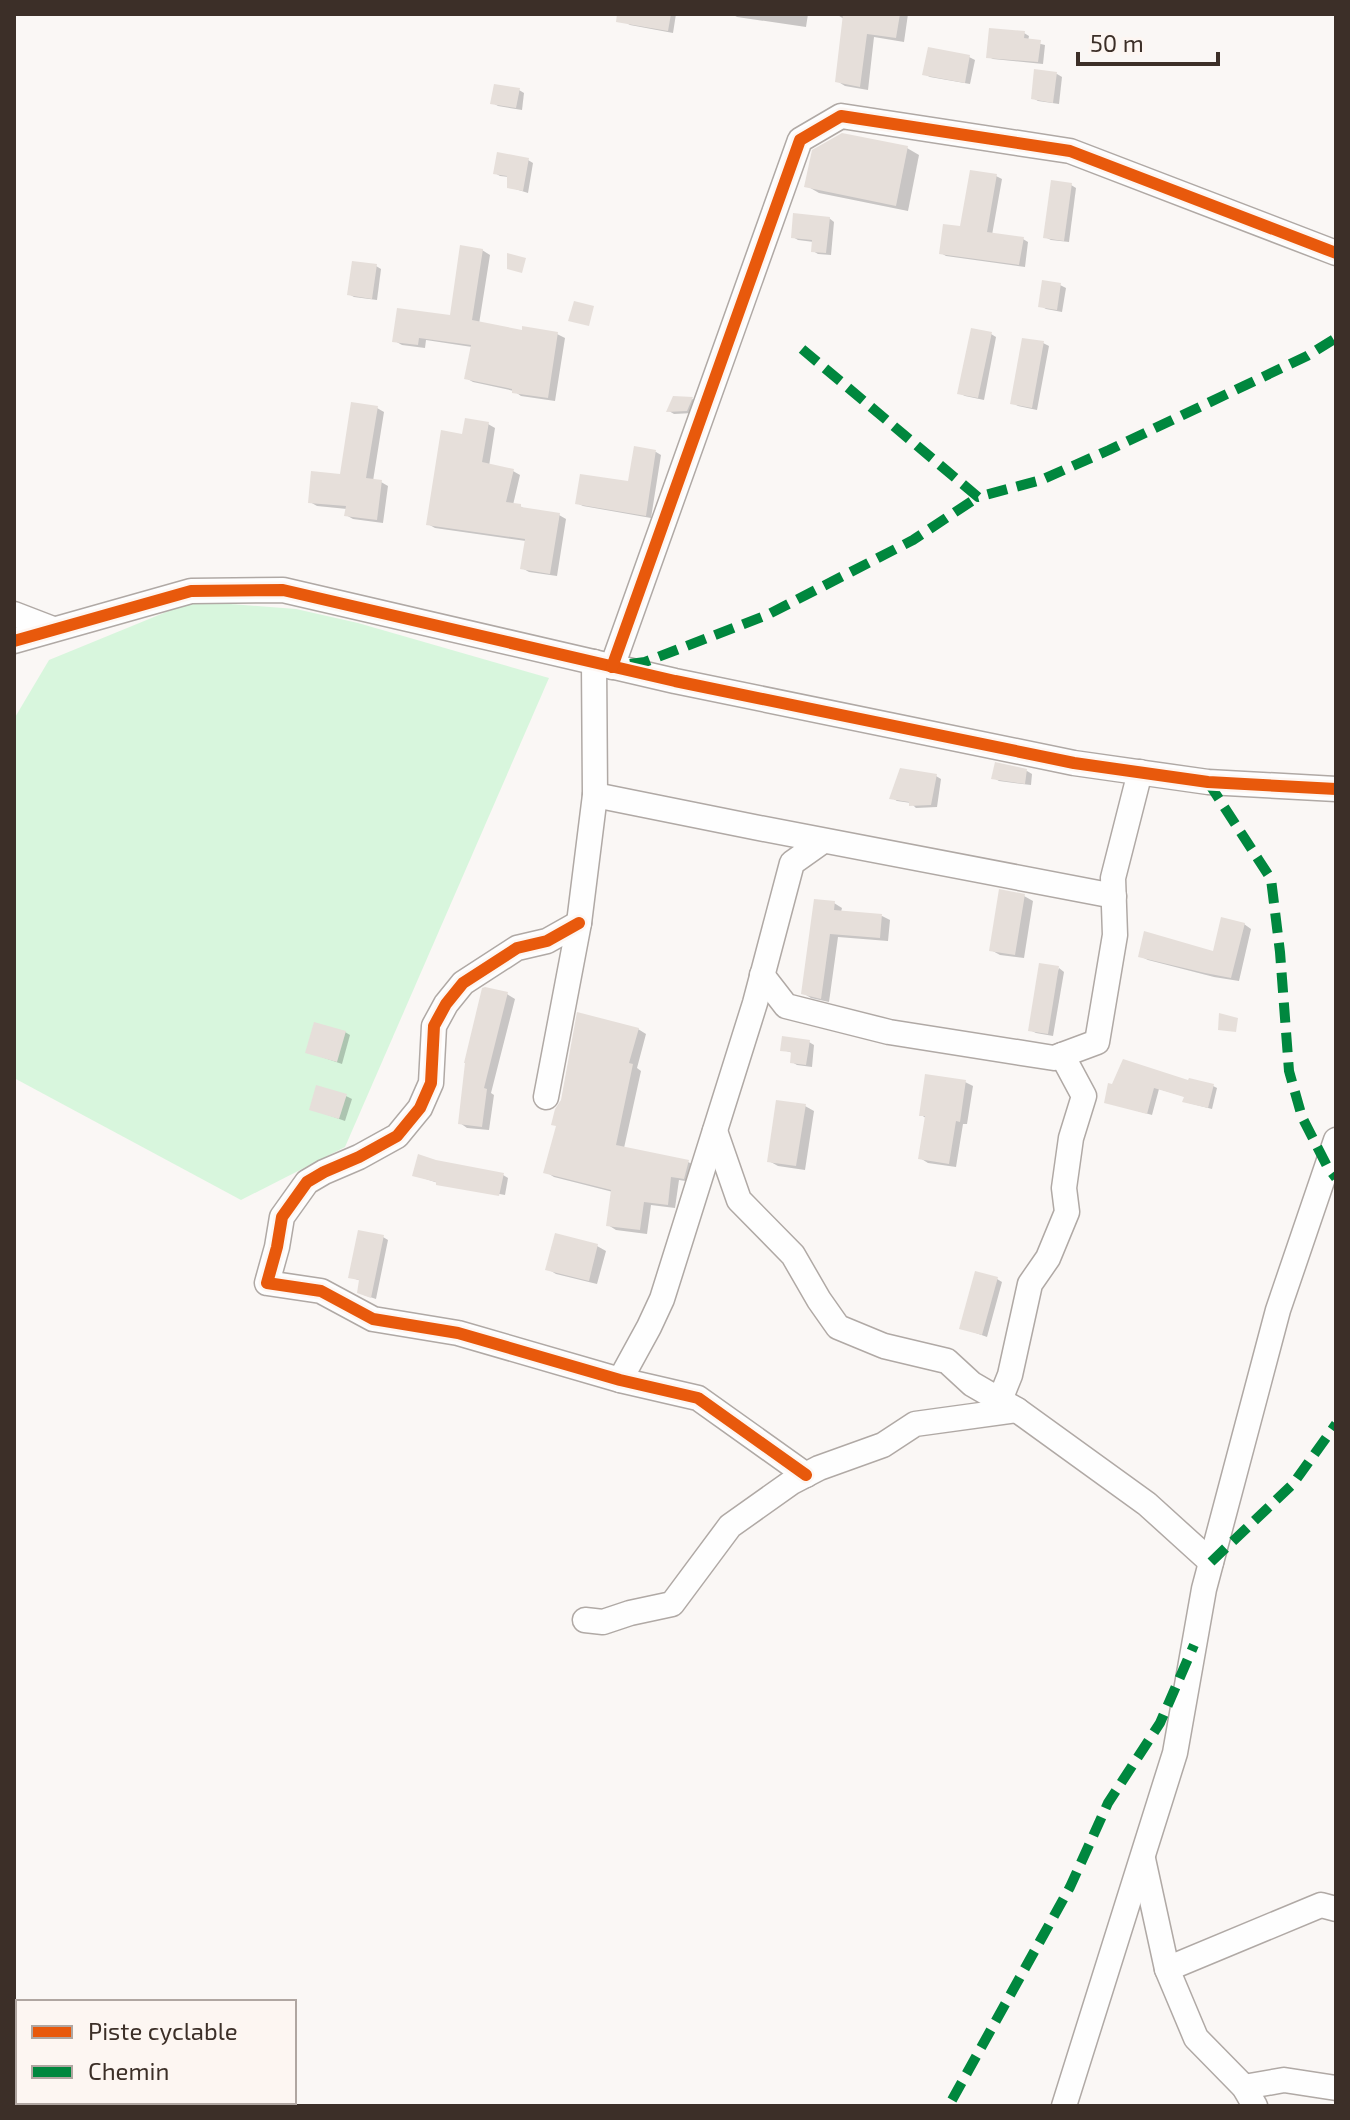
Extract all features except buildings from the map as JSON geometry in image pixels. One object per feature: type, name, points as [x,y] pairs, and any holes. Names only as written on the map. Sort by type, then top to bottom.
[{"type":"street","points":[[546,1097],[579,923],[595,795],[603,665],[800,140],[841,116],[1070,151],[1336,253]]},
{"type":"street","points":[[14,641],[191,591],[283,590],[603,665],[1074,763],[1208,782],[1336,789]]},
{"type":"street","points":[[14,614],[53,629]]},
{"type":"street","points":[[762,975],[786,1006],[889,1032],[1054,1058],[1097,1042],[1115,935],[1113,878],[1140,772]]},
{"type":"street","points":[[595,795],[1114,896]]},
{"type":"street","points":[[620,1380],[662,1299],[762,975],[792,863],[823,841]]},
{"type":"street","points":[[579,923],[547,941],[517,948],[463,983],[434,1026],[431,1083],[420,1108],[397,1136],[307,1182],[282,1217],[267,1283],[321,1291],[373,1319],[458,1333],[620,1380],[698,1398],[806,1475]]},
{"type":"street","points":[[1008,1405],[1010,1375],[1030,1284],[1048,1258],[1067,1212],[1064,1188],[1071,1138],[1084,1096],[1062,1055]]},
{"type":"street","points":[[715,1131],[739,1200],[793,1255],[838,1327],[884,1346],[947,1361],[972,1384],[1008,1405],[1147,1504],[1211,1562]]},
{"type":"street","points":[[1064,2106],[1175,1753],[1211,1562],[1278,1310],[1336,1140]]},
{"type":"street","points":[[585,1620],[603,1622],[672,1604],[730,1526],[792,1482],[819,1468],[883,1445],[915,1424],[1008,1405]]},
{"type":"street","points":[[1142,1857],[1167,1969],[1196,2038],[1250,2096],[1284,2080],[1331,2084]]},
{"type":"street","points":[[1167,1969],[1321,1905],[1336,1909]]},
{"type":"green space","points":[[193,601],[296,609],[358,623],[549,678],[345,1147],[241,1200],[14,1078],[14,719],[49,660]]},
{"type":"marked path","points":[[802,349],[978,497],[1041,480],[1109,450],[1307,356],[1336,338]]},
{"type":"marked path","points":[[630,664],[645,662],[767,615],[913,540],[978,497]]},
{"type":"marked path","points":[[1208,782],[1271,879],[1289,1071],[1302,1117],[1336,1178]]},
{"type":"marked path","points":[[1211,1562],[1293,1484],[1336,1424]]},
{"type":"marked path","points":[[952,2100],[1070,1887],[1108,1803],[1160,1723],[1194,1645]]},
{"type":"cycle path","points":[[612,667],[800,140],[841,116],[1070,151],[1336,253]]},
{"type":"cycle path","points":[[14,641],[191,591],[283,590],[675,681],[1074,763],[1208,782],[1336,789]]},
{"type":"cycle path","points":[[579,923],[547,941],[517,948],[463,983],[434,1026],[431,1083],[420,1108],[397,1136],[307,1182],[282,1217],[267,1283],[321,1291],[373,1319],[458,1333],[620,1380],[698,1398],[806,1475]]}]
